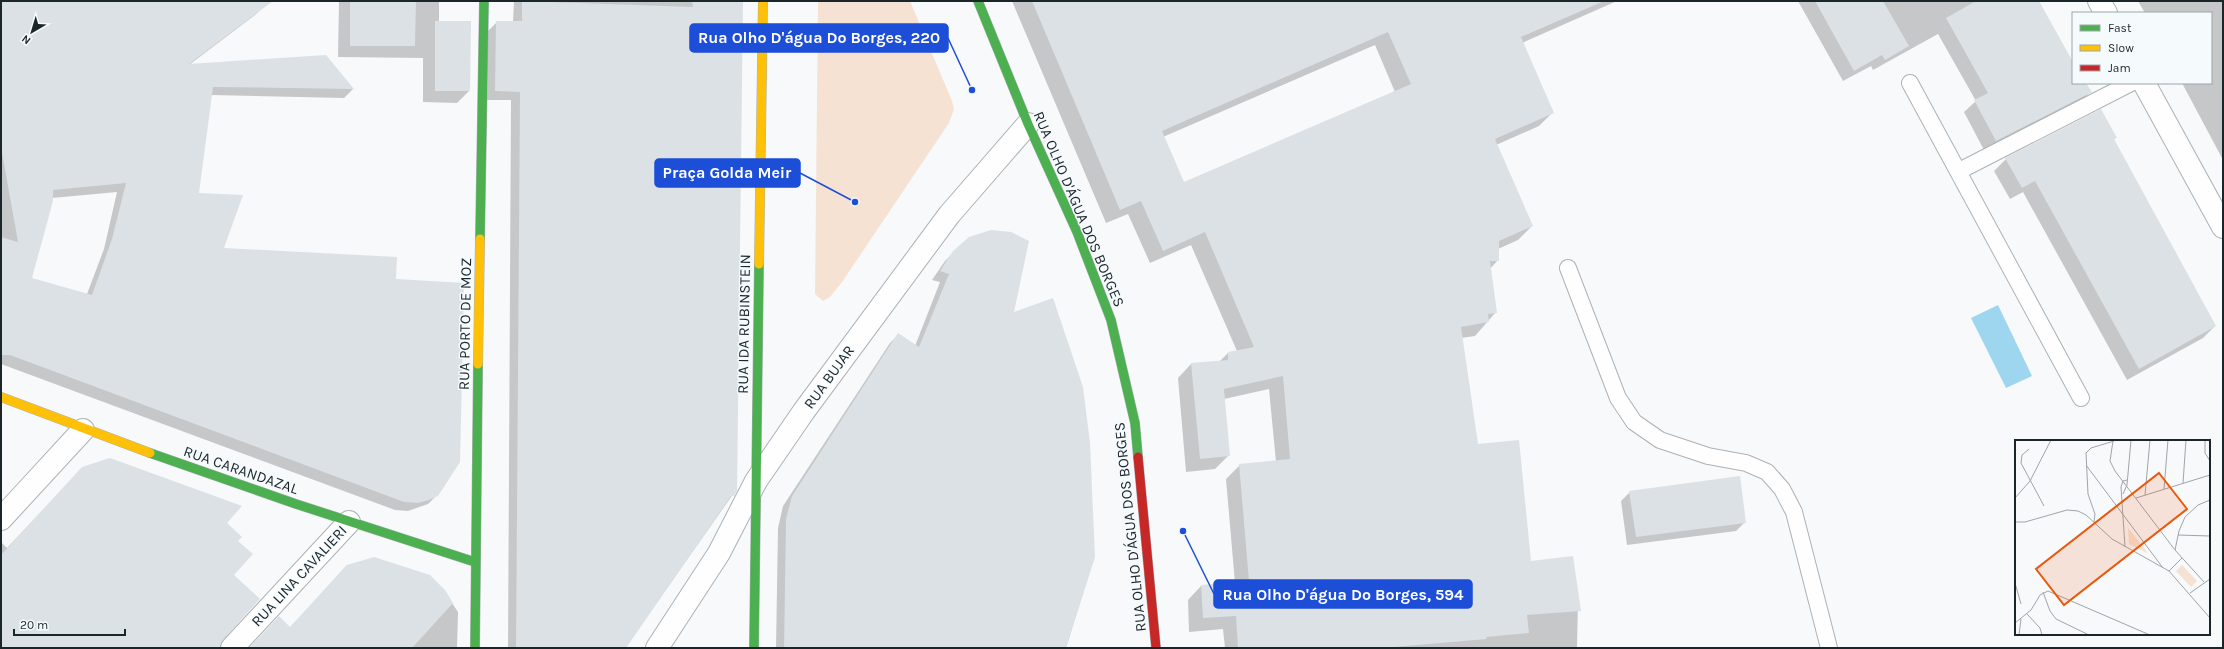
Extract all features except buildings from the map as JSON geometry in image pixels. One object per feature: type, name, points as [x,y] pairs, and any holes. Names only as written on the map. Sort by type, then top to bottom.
[{"type":"street","name":"RUA PORTO DE MOZ","points":[[476,648],[475,562],[484,1]]},
{"type":"street","name":"RUA IDA RUBINSTEIN","points":[[754,648],[763,1]]},
{"type":"street","name":"RUA OLHO D'ÁGUA DOS BORGES","points":[[978,1],[1028,124],[1077,232],[1111,320],[1135,423],[1156,648]]},
{"type":"street","points":[[2099,1],[2105,12]]},
{"type":"street","points":[[2145,84],[2223,227]]},
{"type":"street","name":"RUA BUJAR","points":[[657,648],[719,553],[756,481],[804,411],[949,215],[1028,124]]},
{"type":"street","name":"RUA CARANDAZAL","points":[[1,396],[83,430],[349,522],[475,562]]},
{"type":"street","points":[[1,519],[83,430]]},
{"type":"street","name":"RUA LINA CAVALIERI","points":[[232,648],[349,522]]},
{"type":"lane","points":[[1910,83],[2081,398]]},
{"type":"lane","points":[[1959,171],[2129,84]]},
{"type":"lane","points":[[1568,268],[1618,398],[1634,422],[1660,440],[1708,456],[1746,463],[1767,472],[1782,489],[1794,512],[1828,648]]},
{"type":"shaded area","points":[[818,1],[910,1],[954,109],[949,123],[842,282],[830,297],[823,301],[815,294]]},
{"type":"water","points":[[1998,305],[2032,376],[2006,388],[1971,318]]},
{"type":"traffic: fast","points":[[480,239],[484,1]]},
{"type":"traffic: fast","points":[[978,1],[1028,124],[1077,232],[1111,320],[1135,423],[1138,457]]},
{"type":"traffic: fast","points":[[754,648],[759,264]]},
{"type":"traffic: fast","points":[[475,648],[478,364]]},
{"type":"traffic: fast","points":[[150,453],[296,504],[475,562]]},
{"type":"traffic: slow","points":[[759,264],[763,1]]},
{"type":"traffic: slow","points":[[478,364],[480,239]]},
{"type":"traffic: slow","points":[[1,397],[150,453]]},
{"type":"traffic: jam","points":[[1138,457],[1156,648]]},
{"type":"place","name":"Rua Olho D'água Do Borges, 220","points":[[972,90]]},
{"type":"place","name":"Praça Golda Meir","points":[[855,202]]},
{"type":"place","name":"Rua Olho D'água Do Borges, 594","points":[[1183,531]]}]
